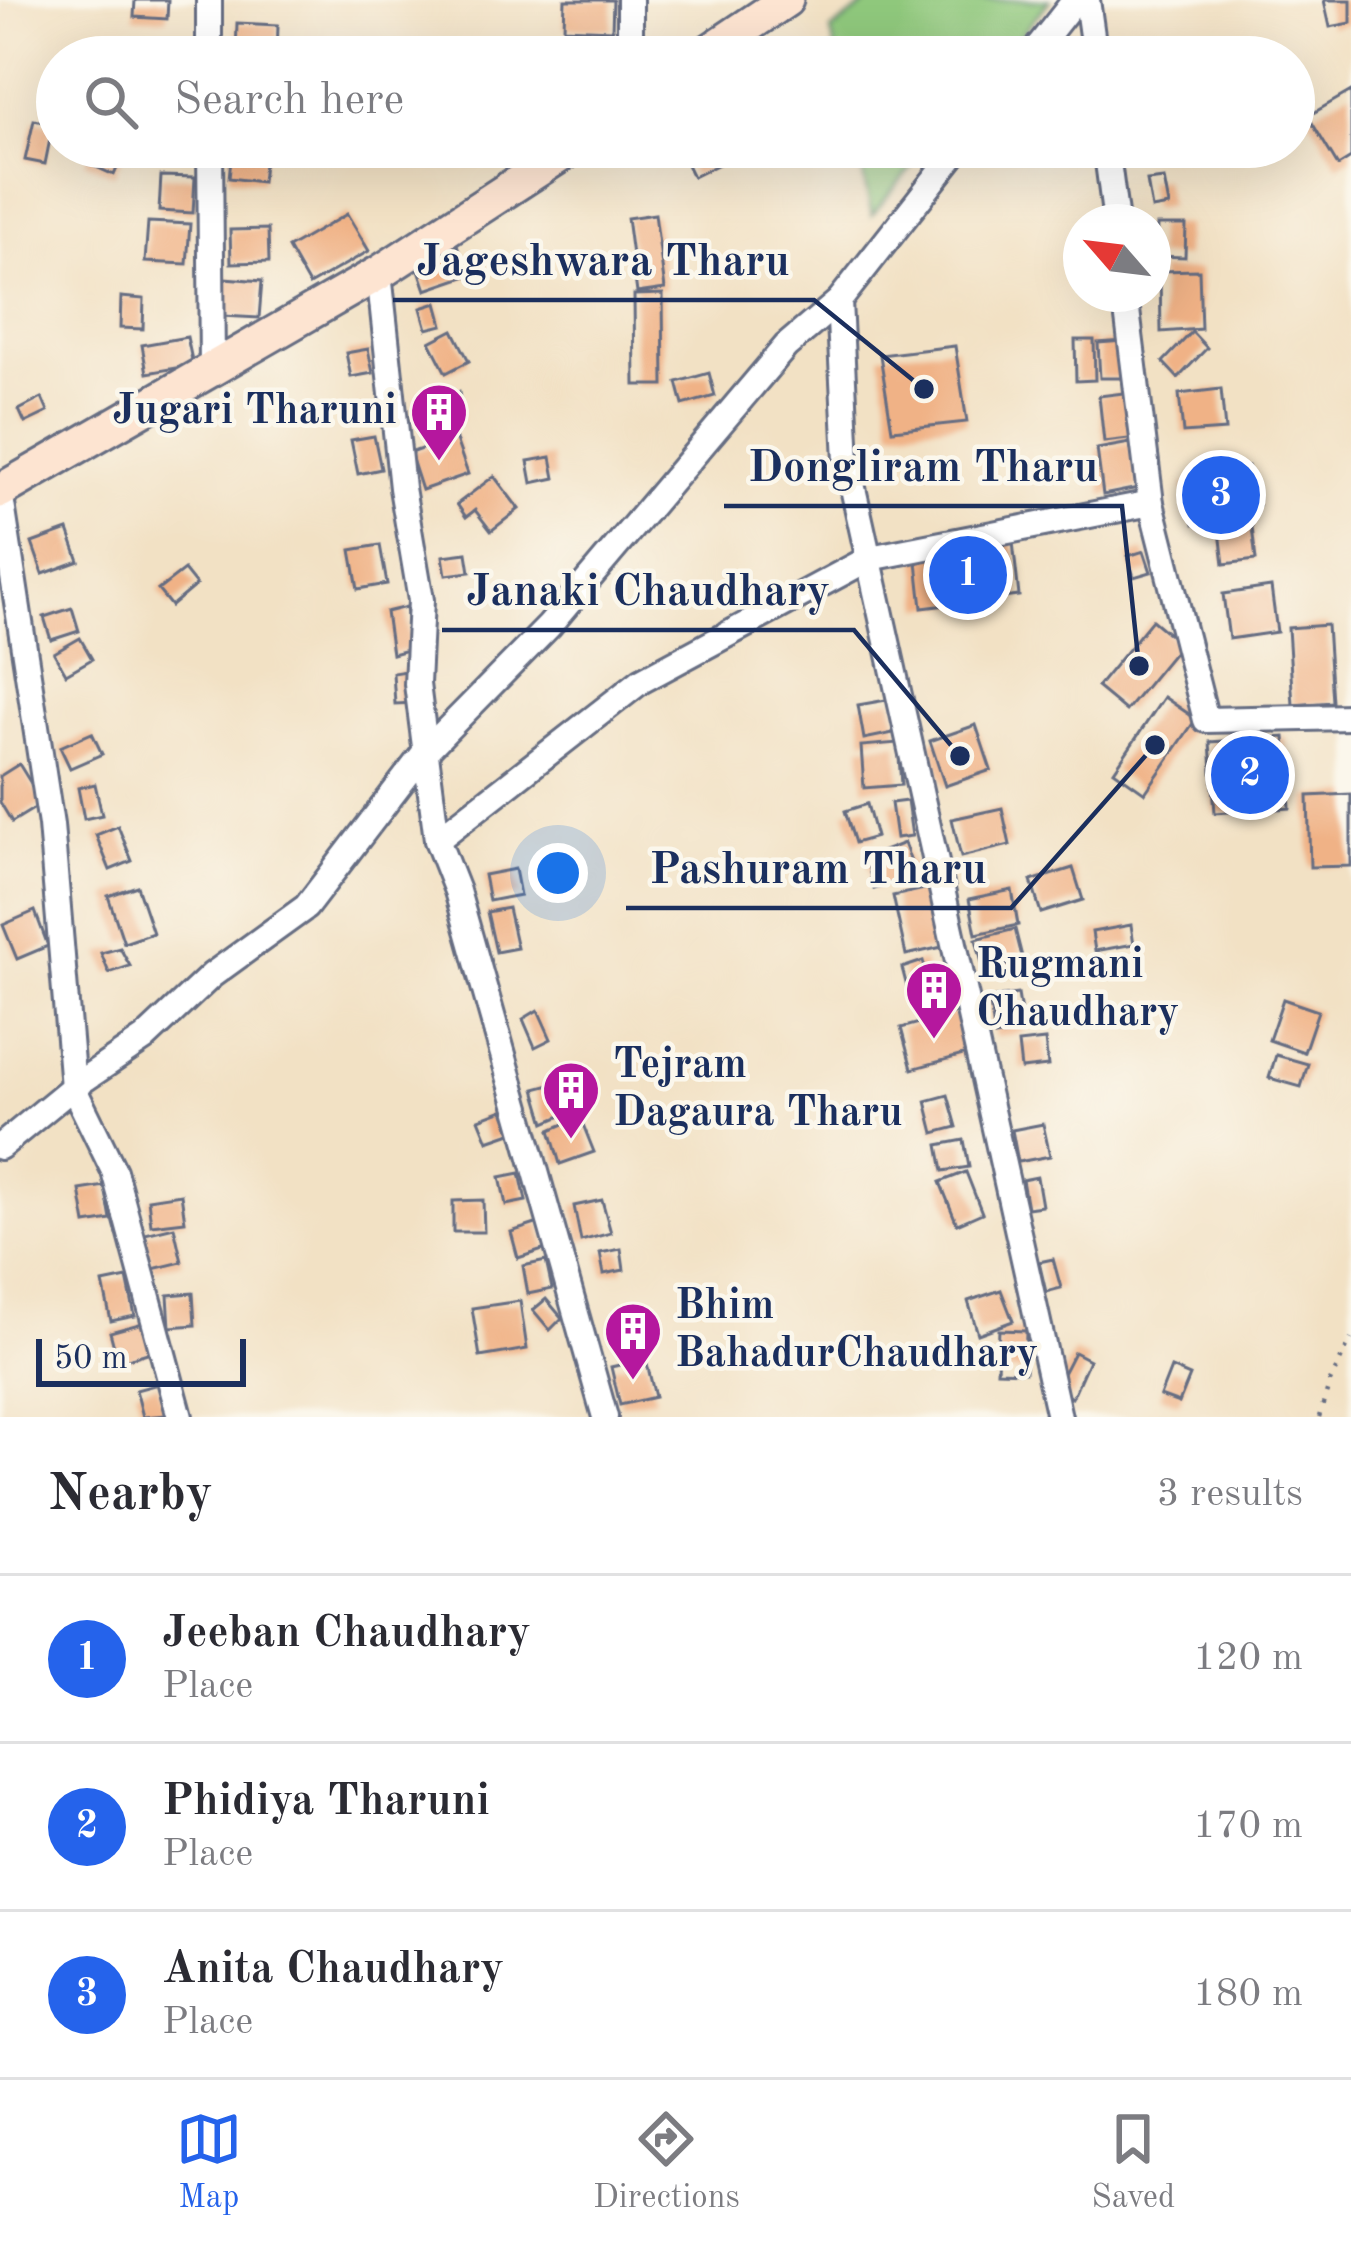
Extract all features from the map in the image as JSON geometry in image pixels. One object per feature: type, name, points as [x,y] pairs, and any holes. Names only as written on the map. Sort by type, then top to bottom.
[{"type":"street","points":[[209,0],[209,36]]},
{"type":"street","points":[[630,0],[631,36]]},
{"type":"street","points":[[732,36],[786,0]]},
{"type":"street","points":[[1047,36],[1075,0]]},
{"type":"street","points":[[1087,0],[1092,36]]},
{"type":"street","points":[[210,168],[212,365]]},
{"type":"street","points":[[180,1417],[114,1171],[73,1088],[50,825],[0,491],[379,273],[541,168]]},
{"type":"street","points":[[0,1147],[73,1088],[144,1040],[212,975],[306,908],[424,753],[549,626],[786,346],[839,301],[944,168]]},
{"type":"street","points":[[1109,168],[1114,204]]},
{"type":"street","points":[[379,273],[421,600],[417,684],[437,840],[458,891],[605,1417]]},
{"type":"street","points":[[839,301],[848,461],[1059,1417]]},
{"type":"street","points":[[1127,312],[1151,503],[1206,720],[1351,718]]},
{"type":"street","points":[[437,840],[641,681],[871,558],[1151,503]]},
{"type":"path","points":[[1319,1417],[1351,1340]]},
{"type":"green space","points":[[872,0],[1050,0],[1020,36],[832,36],[831,31]]},
{"type":"green space","points":[[862,168],[911,168],[872,215]]},
{"type":"building","points":[[135,0],[168,0],[167,19],[134,17]]},
{"type":"building","points":[[565,0],[613,0],[612,30],[564,28]]},
{"type":"building","points":[[1324,0],[1351,0],[1351,23],[1330,27]]},
{"type":"building","points":[[237,23],[278,25],[278,36],[237,36]]},
{"type":"building","points":[[1351,91],[1351,158],[1338,166],[1315,128],[1315,112]]},
{"type":"building","points":[[34,120],[36,120],[36,162],[25,160]]},
{"type":"building","points":[[230,168],[263,168],[262,182],[229,178]]},
{"type":"building","points":[[689,168],[711,168],[693,177]]},
{"type":"building","points":[[161,176],[195,177],[193,213],[159,211]]},
{"type":"building","points":[[1164,179],[1169,204],[1151,204],[1147,181]]},
{"type":"building","points":[[347,214],[369,251],[309,285],[288,248]]},
{"type":"building","points":[[655,214],[665,289],[637,293],[627,218]]},
{"type":"building","points":[[148,222],[190,224],[187,264],[145,262]]},
{"type":"building","points":[[1171,225],[1186,225],[1185,257],[1171,257]]},
{"type":"building","points":[[268,229],[269,262],[231,263],[230,230]]},
{"type":"building","points":[[457,244],[467,276],[426,290],[415,258]]},
{"type":"building","points":[[1199,270],[1201,329],[1161,332],[1161,312],[1171,312],[1171,271]]},
{"type":"building","points":[[224,278],[262,281],[259,318],[222,316]]},
{"type":"building","points":[[663,294],[664,385],[635,385],[634,295]]},
{"type":"building","points":[[121,297],[144,299],[143,329],[120,328]]},
{"type":"building","points":[[437,303],[443,325],[427,329],[421,308]]},
{"type":"building","points":[[453,330],[469,361],[446,373],[430,342]]},
{"type":"building","points":[[1192,332],[1207,348],[1178,378],[1163,362]]},
{"type":"building","points":[[187,337],[193,365],[147,373],[142,345]]},
{"type":"building","points":[[1075,340],[1094,340],[1095,380],[1076,381]]},
{"type":"building","points":[[1124,341],[1128,378],[1100,378],[1098,343]]},
{"type":"building","points":[[955,346],[967,422],[892,430],[880,355]]},
{"type":"building","points":[[368,349],[373,373],[351,377],[346,353]]},
{"type":"building","points":[[709,373],[715,396],[683,405],[677,382]]},
{"type":"building","points":[[1221,389],[1225,430],[1183,433],[1179,394]]},
{"type":"building","points":[[459,392],[463,419],[435,424],[431,398]]},
{"type":"building","points":[[1132,392],[1137,438],[1104,442],[1099,396]]},
{"type":"building","points":[[42,398],[48,412],[25,423],[19,410]]},
{"type":"building","points":[[374,436],[381,469],[358,474],[351,440]]},
{"type":"building","name":"Jugari Tharuni","points":[[455,437],[468,474],[422,490],[410,453]]},
{"type":"building","points":[[1130,443],[1138,488],[1103,495],[1097,449]]},
{"type":"building","points":[[551,457],[555,478],[532,483],[528,461]]},
{"type":"building","points":[[1248,466],[1259,505],[1194,524],[1183,485]]},
{"type":"building","points":[[494,476],[519,509],[491,531],[475,510],[466,517],[457,504]]},
{"type":"building","points":[[1251,519],[1256,560],[1224,564],[1219,523]]},
{"type":"building","points":[[68,530],[79,561],[43,574],[32,543]]},
{"type":"building","points":[[1013,542],[1019,596],[922,608],[916,553]]},
{"type":"building","points":[[380,545],[387,584],[358,589],[351,550]]},
{"type":"building","points":[[1144,551],[1151,572],[1134,577],[1128,556]]},
{"type":"building","points":[[467,553],[470,572],[446,575],[443,556]]},
{"type":"building","points":[[184,570],[196,585],[171,606],[158,590]]},
{"type":"building","points":[[1271,587],[1277,632],[1229,639],[1223,594]]},
{"type":"building","points":[[406,607],[411,649],[392,654],[386,612]]},
{"type":"building","points":[[72,608],[79,631],[51,640],[44,617]]},
{"type":"building","points":[[1152,620],[1181,644],[1126,711],[1097,687]]},
{"type":"building","points":[[1327,625],[1332,702],[1293,705],[1288,628]]},
{"type":"building","points":[[80,638],[92,659],[66,674],[54,653]]},
{"type":"building","points":[[413,670],[415,703],[395,704],[393,673]]},
{"type":"building","points":[[1164,697],[1196,719],[1145,793],[1114,771]]},
{"type":"building","points":[[892,699],[898,732],[864,739],[858,705]]},
{"type":"building","points":[[976,725],[991,770],[945,786],[930,741]]},
{"type":"building","points":[[92,733],[102,754],[70,768],[60,747]]},
{"type":"building","points":[[1285,737],[1290,808],[1215,813],[1210,742]]},
{"type":"building","points":[[898,743],[901,785],[864,788],[861,746]]},
{"type":"building","points":[[19,764],[43,803],[12,822],[0,802],[0,776]]},
{"type":"building","points":[[95,784],[102,815],[84,819],[78,788]]},
{"type":"building","points":[[1351,794],[1351,866],[1310,867],[1308,796]]},
{"type":"building","points":[[907,801],[912,836],[896,838],[891,803]]},
{"type":"building","points":[[867,804],[876,837],[855,843],[845,811]]},
{"type":"building","points":[[1002,808],[1010,845],[961,857],[952,819]]},
{"type":"building","points":[[118,826],[132,861],[110,870],[96,835]]},
{"type":"building","points":[[904,843],[916,876],[874,889],[866,858]]},
{"type":"building","points":[[1073,868],[1083,900],[1041,913],[1031,881]]},
{"type":"building","points":[[515,869],[520,895],[489,901],[484,875]]},
{"type":"building","points":[[137,886],[153,933],[124,943],[108,896]]},
{"type":"building","points":[[929,888],[942,947],[906,955],[893,896]]},
{"type":"building","points":[[1012,890],[1018,925],[976,934],[969,899]]},
{"type":"building","points":[[508,908],[517,948],[496,952],[487,912]]},
{"type":"building","points":[[35,911],[48,946],[17,959],[3,925]]},
{"type":"building","points":[[1131,925],[1134,944],[1095,951],[1092,932]]},
{"type":"building","points":[[1015,929],[1023,961],[984,971],[976,939]]},
{"type":"building","points":[[120,948],[130,966],[109,973],[101,953]]},
{"type":"building","points":[[923,961],[932,991],[910,998],[902,968]]},
{"type":"building","points":[[1018,994],[1024,1032],[995,1037],[989,998]]},
{"type":"building","points":[[1283,999],[1318,1011],[1304,1052],[1269,1040]]},
{"type":"building","points":[[538,1010],[551,1039],[535,1047],[523,1019]]},
{"type":"building","name":"Rugmani Chaudhary","points":[[956,1013],[967,1054],[912,1069],[901,1028]]},
{"type":"building","points":[[1045,1040],[1048,1066],[1021,1069],[1018,1043]]},
{"type":"building","points":[[1276,1055],[1308,1064],[1301,1087],[1269,1078]]},
{"type":"building","points":[[569,1080],[575,1110],[545,1123],[535,1089]]},
{"type":"building","points":[[948,1095],[957,1127],[934,1133],[926,1101]]},
{"type":"building","points":[[503,1110],[511,1133],[488,1141],[479,1119]]},
{"type":"building","name":"Tejram Dagaura Tharu","points":[[580,1117],[594,1152],[560,1164],[550,1130]]},
{"type":"building","points":[[1043,1124],[1050,1156],[1018,1162],[1012,1130]]},
{"type":"building","points":[[964,1140],[969,1167],[943,1171],[938,1145]]},
{"type":"building","points":[[966,1172],[982,1213],[957,1224],[940,1182]]},
{"type":"building","points":[[520,1173],[526,1201],[506,1205],[500,1177]]},
{"type":"building","points":[[1037,1177],[1042,1206],[1027,1208],[1022,1180]]},
{"type":"building","points":[[105,1186],[111,1220],[86,1224],[80,1190]]},
{"type":"building","points":[[181,1194],[185,1221],[151,1225],[148,1199]]},
{"type":"building","points":[[483,1200],[484,1232],[453,1232],[453,1201]]},
{"type":"building","points":[[602,1200],[611,1233],[581,1241],[574,1206]]},
{"type":"building","points":[[539,1223],[546,1249],[518,1258],[511,1232]]},
{"type":"building","points":[[174,1227],[182,1262],[153,1269],[145,1234]]},
{"type":"building","points":[[621,1249],[624,1270],[604,1274],[600,1253]]},
{"type":"building","points":[[1053,1259],[1061,1288],[1046,1292],[1039,1262]]},
{"type":"building","points":[[546,1261],[552,1289],[528,1294],[523,1266]]},
{"type":"building","points":[[127,1278],[135,1316],[111,1321],[103,1283]]},
{"type":"building","points":[[1001,1290],[1013,1321],[978,1334],[968,1301]]},
{"type":"building","points":[[193,1293],[195,1325],[170,1327],[168,1295]]},
{"type":"building","points":[[546,1299],[562,1318],[550,1330],[533,1310]]},
{"type":"building","points":[[520,1301],[527,1349],[480,1357],[472,1308]]},
{"type":"building","points":[[146,1322],[154,1351],[118,1362],[110,1332]]},
{"type":"building","points":[[999,1330],[1026,1331],[1025,1372],[997,1371]]},
{"type":"building","points":[[1074,1352],[1089,1360],[1072,1398],[1055,1389]]},
{"type":"building","name":"Bhim BahadurChaudhary","points":[[646,1359],[655,1397],[620,1405],[611,1367]]},
{"type":"building","points":[[1171,1368],[1190,1376],[1179,1403],[1160,1396]]},
{"type":"building","points":[[158,1384],[166,1415],[143,1417],[136,1390]]},
{"type":"place","name":"Jageshwara Tharu","points":[[924,389]]},
{"type":"place","name":"Jugari Tharuni","points":[[439,463]]},
{"type":"place","name":"Anita Chaudhary","points":[[1221,495]]},
{"type":"place","name":"Jeeban Chaudhary","points":[[968,575]]},
{"type":"place","name":"Dongliram Tharu","points":[[1139,666]]},
{"type":"place","name":"Pashuram Tharu","points":[[1155,745]]},
{"type":"place","name":"Janaki Chaudhary","points":[[960,756]]},
{"type":"place","name":"Phidiya Tharuni","points":[[1250,775]]},
{"type":"place","name":"Rugmani Chaudhary","points":[[934,1041]]},
{"type":"place","name":"Tejram Dagaura Tharu","points":[[571,1141]]},
{"type":"place","name":"Bhim BahadurChaudhary","points":[[633,1382]]}]
